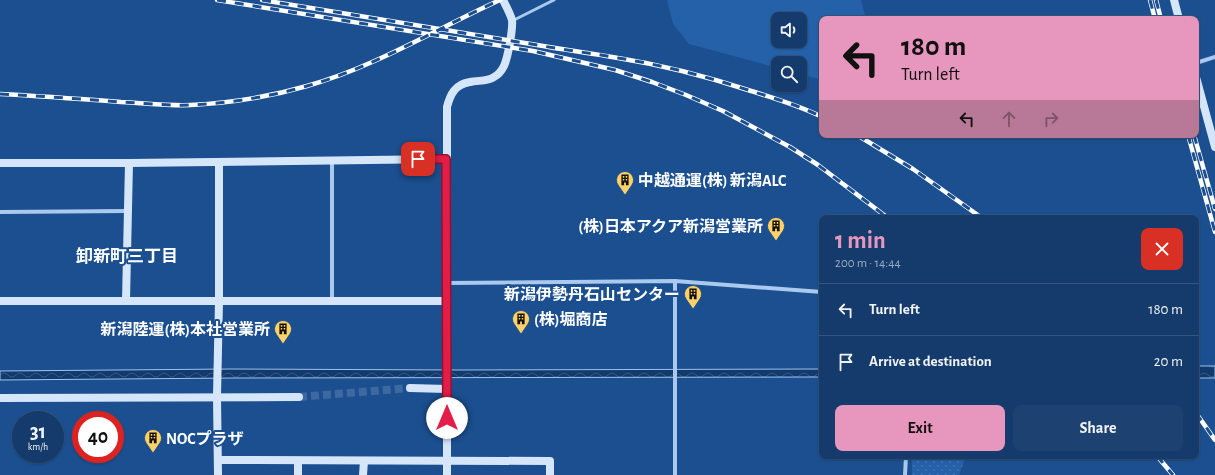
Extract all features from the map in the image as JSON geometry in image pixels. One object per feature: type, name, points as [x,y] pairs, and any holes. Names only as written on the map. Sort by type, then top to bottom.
[{"type":"street","points":[[447,475],[447,107],[449,98],[453,91],[463,83],[494,78],[503,67],[509,47],[512,21],[503,0]]},
{"type":"street","points":[[1174,0],[1179,16]]},
{"type":"street","points":[[1199,62],[1215,58]]},
{"type":"street","points":[[1199,87],[1214,136],[1215,147]]},
{"type":"street","points":[[0,163],[446,159]]},
{"type":"street","points":[[332,160],[332,300]]},
{"type":"street","points":[[218,162],[218,475]]},
{"type":"street","points":[[126,301],[129,163]]},
{"type":"street","points":[[0,212],[128,211]]},
{"type":"street","points":[[447,283],[675,281],[819,292]]},
{"type":"street","points":[[675,281],[675,475]]},
{"type":"street","points":[[0,301],[447,301]]},
{"type":"street","points":[[410,388],[447,389]]},
{"type":"street","points":[[0,398],[299,396]]},
{"type":"street","points":[[905,475],[906,459]]},
{"type":"street","points":[[218,460],[550,462],[550,475]]},
{"type":"street","points":[[298,460],[298,475]]},
{"type":"street","points":[[364,461],[364,475]]},
{"type":"lane","points":[[512,21],[554,0]]},
{"type":"shaded area","points":[[667,0],[861,0],[865,16],[819,16],[819,79],[807,76],[807,56],[771,56],[771,66],[689,44],[673,24]]},
{"type":"shaded area","points":[[912,459],[965,459],[959,475],[912,475]]},
{"type":"water","points":[[1199,366],[1215,366],[1215,378],[1199,378]]},
{"type":"water","points":[[231,369],[819,369],[819,377],[0,380],[0,371]]},
{"type":"tunnel","points":[[299,397],[410,388]]},
{"type":"railway","points":[[217,0],[533,51],[615,70],[652,82],[723,111],[790,147],[818,165],[884,215]]},
{"type":"railway","points":[[262,0],[651,64],[683,71],[732,85],[795,105],[819,116]]},
{"type":"railway","points":[[0,94],[182,105],[220,103],[249,99],[293,90],[357,69],[500,0]]},
{"type":"railway","points":[[1150,0],[1154,16]]},
{"type":"railway","points":[[1156,0],[1160,16]]},
{"type":"railway","points":[[862,138],[913,169],[978,215]]},
{"type":"railway","points":[[1189,138],[1215,232]]},
{"type":"railway","points":[[1195,138],[1215,209]]},
{"type":"railway","points":[[1199,417],[1215,440]]},
{"type":"railway","points":[[1160,459],[1173,475]]},
{"type":"place","name":"中越通運(株) 新潟ALC","points":[[625,195]]},
{"type":"place","name":"(株)日本アクア新潟営業所","points":[[776,241]]},
{"type":"place","name":"新潟伊勢丹石山センター","points":[[693,309]]},
{"type":"place","name":"(株)堀商店","points":[[521,334]]},
{"type":"place","name":"新潟陸運(株)本社営業所","points":[[283,344]]},
{"type":"place","name":"NOCプラザ","points":[[153,453]]},
{"type":"district","name":"卸新町三丁目","points":[[127,256]]},
{"type":"route","points":[[418,159],[446,159],[447,418]]}]
